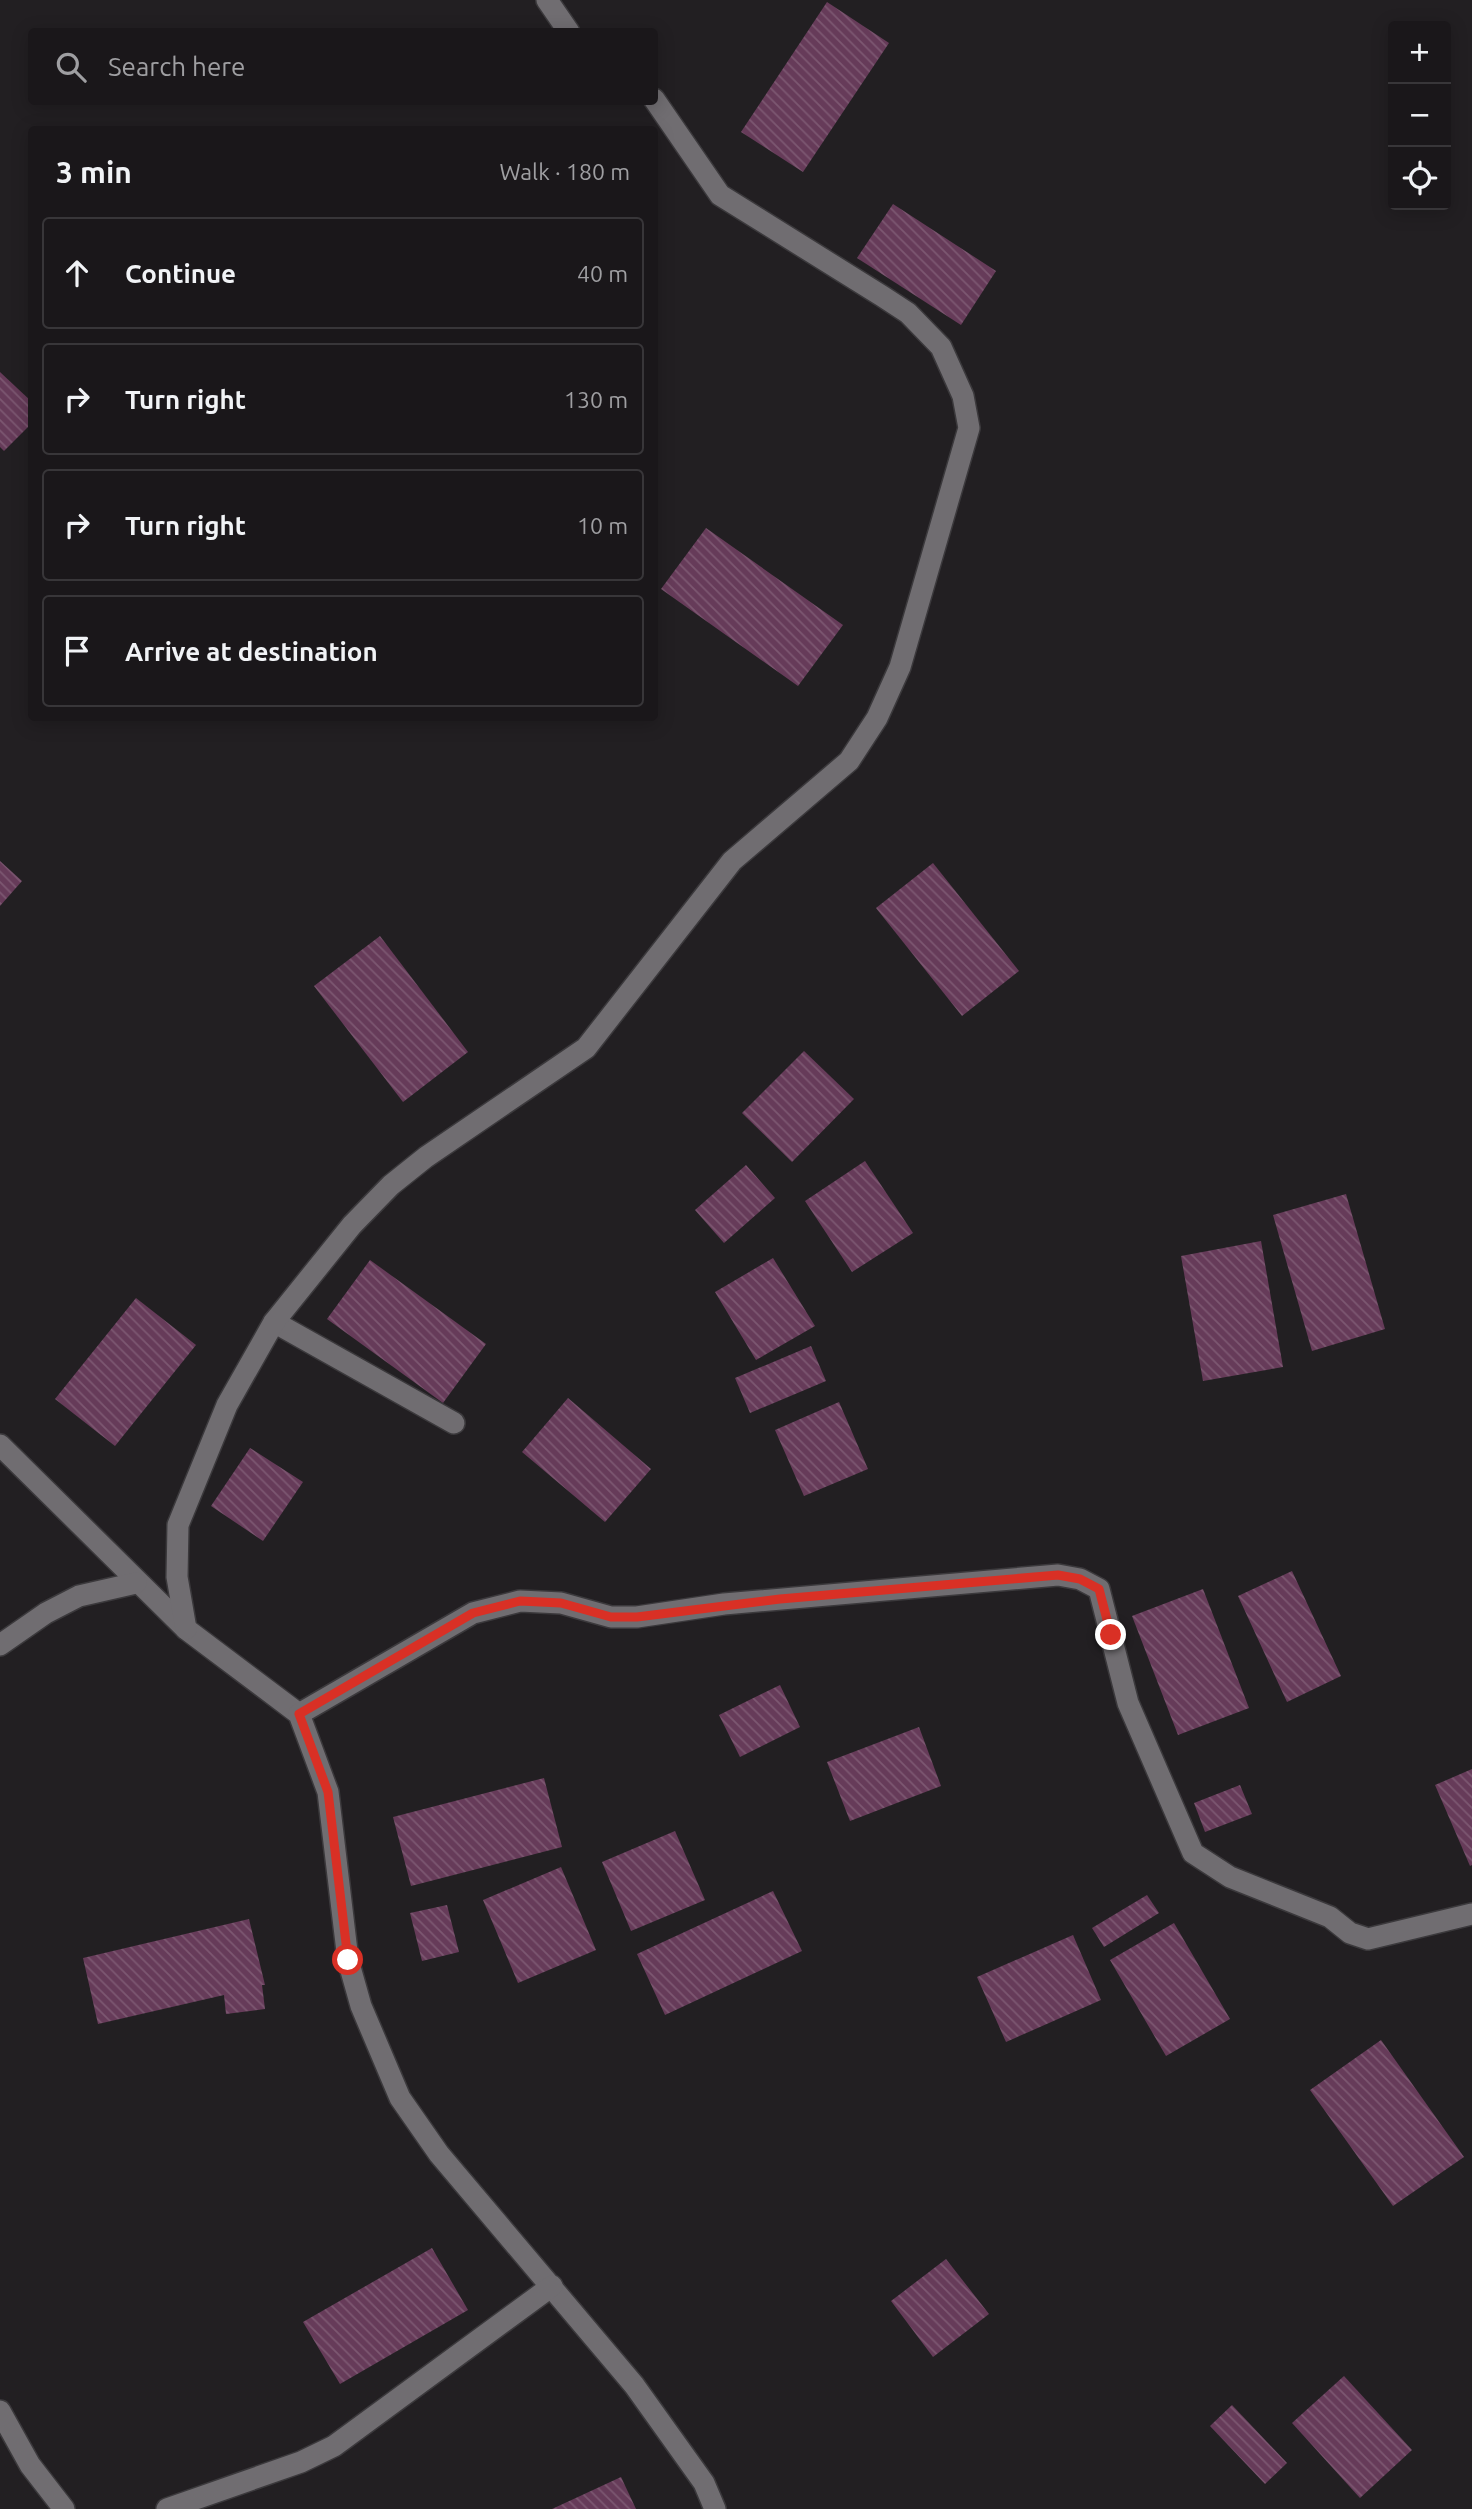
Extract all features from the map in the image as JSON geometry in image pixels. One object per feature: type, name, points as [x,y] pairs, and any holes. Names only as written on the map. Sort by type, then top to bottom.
[{"type":"street","points":[[547,0],[566,28]]},
{"type":"street","points":[[186,1629],[177,1577],[178,1525],[227,1405],[274,1322],[352,1226],[391,1185],[426,1157],[586,1048],[732,861],[849,761],[877,718],[900,667],[969,428],[963,396],[941,347],[908,313],[720,195],[658,105]]},
{"type":"street","points":[[274,1322],[454,1423]]},
{"type":"street","points":[[0,1445],[136,1583],[186,1629],[299,1714],[328,1792],[348,1960],[361,2006],[400,2098],[439,2154],[634,2385],[704,2483],[715,2509]]},
{"type":"street","points":[[299,1714],[473,1613],[520,1601],[561,1603],[611,1617],[637,1617],[780,1599],[1058,1575],[1080,1579],[1099,1589],[1128,1703],[1193,1853],[1230,1877],[1330,1917],[1350,1933],[1368,1938],[1472,1914]]},
{"type":"street","points":[[0,1645],[46,1613],[79,1596],[136,1583]]},
{"type":"street","points":[[167,2509],[301,2462],[334,2446],[552,2286]]},
{"type":"street","points":[[0,2411],[30,2465],[64,2509]]},
{"type":"building","points":[[827,2],[889,43],[803,172],[741,132]]},
{"type":"building","points":[[893,204],[996,271],[961,325],[857,258]]},
{"type":"building","points":[[0,372],[28,398],[28,427],[4,451],[0,447]]},
{"type":"building","points":[[706,528],[843,625],[798,686],[661,589]]},
{"type":"building","points":[[0,861],[22,881],[0,906]]},
{"type":"building","points":[[933,863],[1019,971],[962,1016],[876,908]]},
{"type":"building","points":[[380,936],[468,1052],[403,1102],[314,986]]},
{"type":"building","points":[[804,1051],[854,1099],[792,1162],[742,1113]]},
{"type":"building","points":[[865,1161],[913,1233],[852,1272],[805,1201]]},
{"type":"building","points":[[746,1165],[775,1198],[724,1243],[695,1210]]},
{"type":"building","points":[[1346,1194],[1385,1329],[1312,1351],[1273,1215]]},
{"type":"building","points":[[1261,1241],[1283,1367],[1203,1381],[1181,1256]]},
{"type":"building","points":[[773,1258],[815,1326],[756,1360],[715,1292]]},
{"type":"building","points":[[370,1260],[486,1344],[443,1403],[327,1319]]},
{"type":"building","points":[[136,1298],[196,1345],[115,1446],[55,1399]]},
{"type":"building","points":[[811,1346],[826,1381],[750,1413],[735,1378]]},
{"type":"building","points":[[568,1398],[651,1469],[605,1522],[522,1452]]},
{"type":"building","points":[[839,1402],[868,1469],[804,1496],[775,1430]]},
{"type":"building","points":[[250,1448],[303,1482],[263,1541],[211,1506]]},
{"type":"building","points":[[1292,1571],[1341,1676],[1287,1702],[1238,1596]]},
{"type":"building","points":[[1203,1589],[1249,1708],[1178,1735],[1132,1616]]},
{"type":"building","points":[[780,1685],[800,1727],[740,1757],[719,1715]]},
{"type":"building","points":[[919,1727],[941,1786],[850,1821],[827,1762]]},
{"type":"building","points":[[1472,1769],[1472,1865],[1470,1866],[1435,1785]]},
{"type":"building","points":[[544,1778],[562,1847],[411,1886],[393,1817]]},
{"type":"building","points":[[1240,1785],[1252,1814],[1205,1832],[1194,1803]]},
{"type":"building","points":[[675,1831],[705,1900],[631,1931],[602,1862]]},
{"type":"building","points":[[561,1867],[596,1950],[518,1983],[483,1900]]},
{"type":"building","points":[[773,1891],[802,1951],[665,2015],[637,1954]]},
{"type":"building","points":[[1147,1895],[1159,1913],[1104,1947],[1092,1928]]},
{"type":"building","points":[[447,1905],[459,1952],[422,1961],[410,1913]]},
{"type":"building","points":[[249,1919],[265,1985],[262,1985],[265,2009],[226,2014],[224,1995],[98,2024],[83,1958]]},
{"type":"building","points":[[1174,1923],[1230,2019],[1166,2056],[1110,1960]]},
{"type":"building","points":[[1073,1935],[1101,2000],[1006,2042],[977,1977]]},
{"type":"building","points":[[1381,2040],[1464,2157],[1393,2206],[1310,2090]]},
{"type":"building","points":[[432,2248],[468,2310],[340,2384],[303,2322]]},
{"type":"building","points":[[946,2259],[989,2314],[933,2357],[891,2301]]},
{"type":"building","points":[[1344,2376],[1412,2450],[1360,2498],[1292,2423]]},
{"type":"building","points":[[1232,2405],[1287,2463],[1265,2484],[1210,2426]]},
{"type":"building","points":[[621,2477],[636,2509],[552,2509]]},
{"type":"route","points":[[348,1960],[328,1792],[314,1746],[299,1714],[473,1613],[520,1601],[561,1603],[611,1617],[637,1617],[724,1604],[1058,1575],[1080,1579],[1099,1589],[1111,1635]]}]
